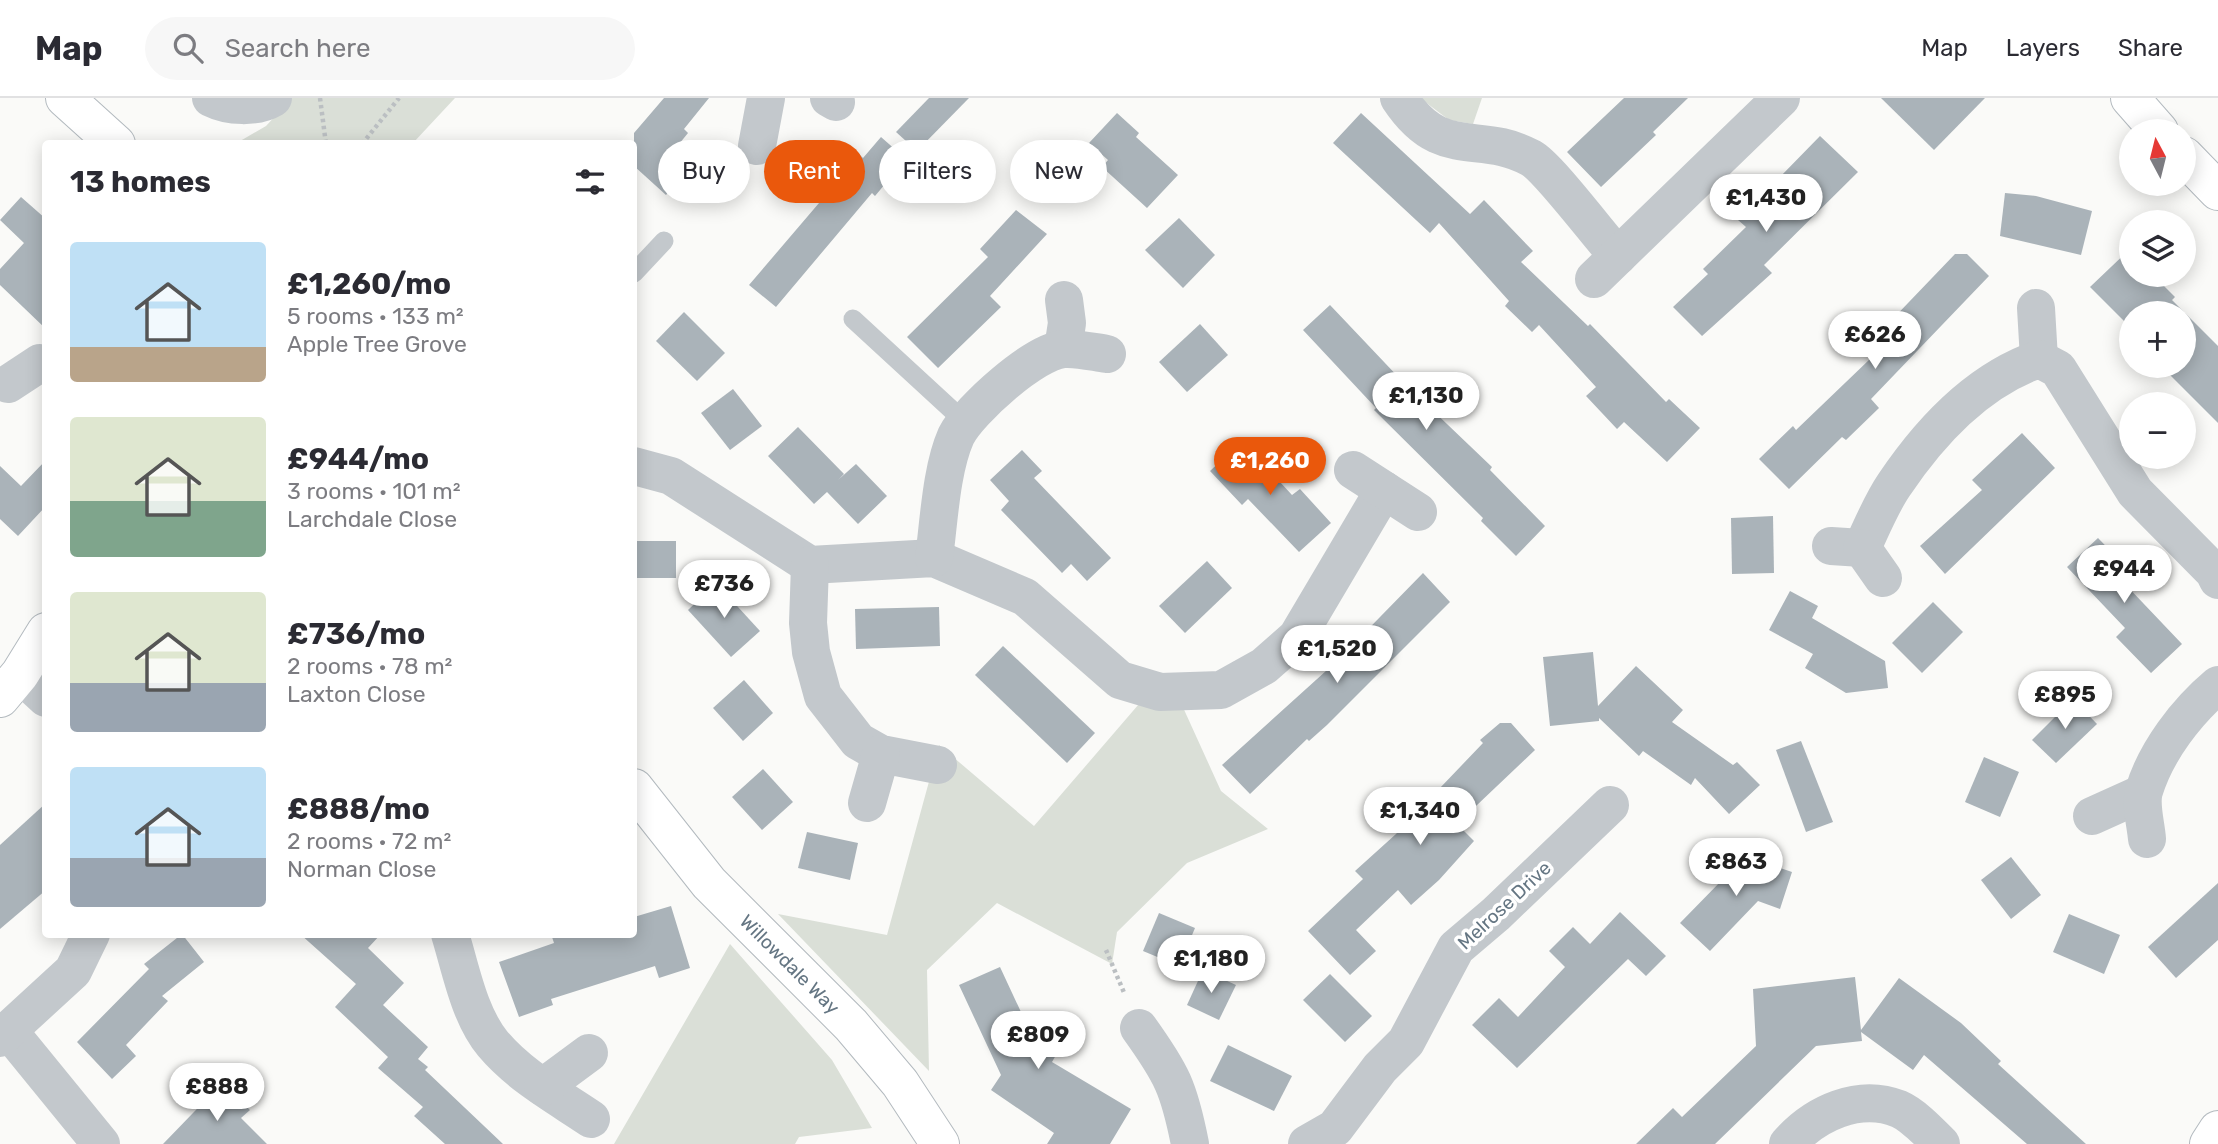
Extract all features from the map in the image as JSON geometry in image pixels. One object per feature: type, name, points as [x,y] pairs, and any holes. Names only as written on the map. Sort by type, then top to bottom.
[{"type":"street","points":[[65,98],[112,140]]},
{"type":"street","points":[[211,98],[224,105],[263,104],[273,98]]},
{"type":"street","points":[[757,146],[766,98]]},
{"type":"street","points":[[1399,98],[1410,115],[1432,134],[1463,143],[1504,148],[1534,159],[1606,268],[1781,98]]},
{"type":"street","points":[[2130,98],[2148,119]]},
{"type":"street","points":[[2196,168],[2218,191]]},
{"type":"street","points":[[1063,349],[1067,323],[1064,300]]},
{"type":"street","points":[[2036,307],[2039,359]]},
{"type":"street","points":[[934,558],[942,492],[957,435],[978,408],[1032,361],[1063,349],[1107,354]]},
{"type":"street","points":[[1859,557],[1893,486],[1952,414],[2012,368],[2039,359],[2058,369],[2135,492],[2214,572],[2218,580]]},
{"type":"street","points":[[3,387],[40,363]]},
{"type":"street","points":[[637,467],[671,476],[810,565],[934,558],[1025,597],[1120,680],[1160,692],[1221,690],[1264,666],[1297,636],[1369,480],[1419,512]]},
{"type":"street","points":[[810,565],[808,623],[811,652],[823,696],[858,741],[881,754],[938,765]]},
{"type":"street","points":[[22,690],[42,642]]},
{"type":"street","points":[[2147,839],[2143,793],[2164,750],[2194,705],[2218,685]]},
{"type":"street","points":[[867,803],[881,754]]},
{"type":"street","name":"Willowdale Way","points":[[637,792],[709,883],[851,1025],[900,1083],[940,1144]]},
{"type":"street","points":[[2092,816],[2143,793]]},
{"type":"street","name":"Melrose Drive","points":[[1331,1139],[1380,1069],[1406,1042],[1456,948],[1496,914],[1610,804]]},
{"type":"street","points":[[89,938],[73,971],[4,1034],[102,1144]]},
{"type":"street","points":[[451,938],[469,998],[492,1042],[517,1069],[591,1119]]},
{"type":"street","points":[[1139,1028],[1168,1068],[1181,1096],[1190,1144]]},
{"type":"street","points":[[543,1087],[589,1053]]},
{"type":"street","points":[[1788,1144],[1799,1131],[1837,1108],[1868,1102],[1901,1110],[1941,1144]]},
{"type":"street","points":[[2209,1144],[2218,1130]]},
{"type":"lane","points":[[637,270],[664,241]]},
{"type":"lane","points":[[853,319],[966,423]]},
{"type":"path","points":[[320,98],[325,140]]},
{"type":"path","points":[[365,140],[399,98]]},
{"type":"path","points":[[1106,950],[1139,1028]]},
{"type":"shaded area","points":[[292,98],[455,98],[416,140],[242,140],[266,126]]},
{"type":"shaded area","points":[[1420,98],[1482,98],[1473,124],[1449,120]]},
{"type":"shaded area","points":[[1151,690],[1176,692],[1221,791],[1268,829],[1187,863],[1117,932],[1112,964],[997,903],[927,970],[929,1071],[778,914],[887,935],[939,745],[1034,826]]},
{"type":"shaded area","points":[[730,944],[832,1060],[872,1128],[799,1137],[795,1144],[614,1144]]},
{"type":"building","points":[[664,98],[709,98],[684,129],[688,133],[682,140],[658,140],[658,188],[637,169],[637,140],[634,140],[634,133]]},
{"type":"building","points":[[929,98],[969,98],[928,140],[905,140],[896,132]]},
{"type":"building","points":[[1624,98],[1688,98],[1653,132],[1656,135],[1601,187],[1567,152]]},
{"type":"building","points":[[1881,98],[1985,98],[1934,150]]},
{"type":"building","points":[[1117,113],[1139,133],[1136,137],[1178,175],[1147,208],[1107,172],[1107,140],[1092,140]]},
{"type":"building","points":[[1361,113],[1470,214],[1484,200],[1533,251],[1521,262],[1588,326],[1590,324],[1666,402],[1669,399],[1700,428],[1667,462],[1624,422],[1617,429],[1586,396],[1596,387],[1539,325],[1532,332],[1505,306],[1509,301],[1439,223],[1430,233],[1333,143]]},
{"type":"building","points":[[1820,136],[1858,172],[1764,265],[1772,273],[1702,336],[1673,307],[1708,274],[1703,269],[1746,227],[1738,220]]},
{"type":"building","points":[[881,137],[884,140],[879,140],[879,191],[875,196],[872,193],[865,201],[865,156]]},
{"type":"building","points":[[2005,193],[2036,196],[2092,211],[2081,255],[2000,236]]},
{"type":"building","points":[[21,197],[42,215],[42,325],[0,285],[0,269],[24,243],[0,220]]},
{"type":"building","points":[[819,203],[864,203],[776,307],[749,285]]},
{"type":"building","points":[[1016,210],[1047,234],[990,296],[1001,307],[938,368],[907,337],[988,257],[980,249]]},
{"type":"building","points":[[1179,218],[1215,255],[1183,288],[1145,250]]},
{"type":"building","points":[[1955,254],[1967,254],[1989,276],[1871,399],[1879,408],[1846,440],[1842,437],[1789,489],[1759,459],[1793,426],[1796,430],[1870,359],[1862,351]]},
{"type":"building","points":[[2119,259],[2119,287],[2165,287],[2175,297],[2173,301],[2119,301],[2119,316],[2090,287]]},
{"type":"building","points":[[1330,305],[1403,382],[1492,467],[1490,470],[1545,526],[1516,556],[1481,521],[1483,518],[1374,410],[1376,408],[1303,330]]},
{"type":"building","points":[[684,312],[725,353],[697,381],[656,341]]},
{"type":"building","points":[[1200,324],[1228,355],[1187,392],[1159,362]]},
{"type":"building","points":[[2196,324],[2218,346],[2218,423],[2196,401],[2196,392],[2187,392],[2173,378],[2196,378]]},
{"type":"building","points":[[733,389],[762,426],[730,450],[701,413]]},
{"type":"building","points":[[798,427],[844,474],[838,480],[856,464],[887,496],[858,524],[827,492],[814,504],[768,456]]},
{"type":"building","points":[[2022,433],[2055,468],[1945,574],[1920,546],[1982,490],[1972,480]]},
{"type":"building","points":[[1242,441],[1292,495],[1300,489],[1331,523],[1299,552],[1248,499],[1242,505],[1210,471]]},
{"type":"building","points":[[1022,450],[1042,471],[1034,478],[1111,558],[1087,581],[1071,564],[1062,573],[1001,510],[1009,501],[990,480]]},
{"type":"building","points":[[42,464],[42,510],[18,536],[0,519],[0,466],[21,486]]},
{"type":"building","points":[[1773,516],[1774,573],[1732,574],[1731,518]]},
{"type":"building","points":[[2098,538],[2133,574],[2124,583],[2182,644],[2151,673],[2116,637],[2125,628],[2067,567]]},
{"type":"building","points":[[637,541],[676,541],[676,578],[637,578]]},
{"type":"building","points":[[1207,561],[1232,588],[1185,633],[1159,606]]},
{"type":"building","points":[[1423,573],[1450,602],[1327,725],[1309,741],[1307,739],[1250,794],[1222,765],[1337,661]]},
{"type":"building","points":[[716,583],[760,631],[731,657],[688,610]]},
{"type":"building","points":[[1790,591],[1818,606],[1812,618],[1885,661],[1888,688],[1846,693],[1805,668],[1813,654],[1769,630]]},
{"type":"building","points":[[1933,602],[1963,632],[1922,673],[1892,643]]},
{"type":"building","points":[[939,607],[940,646],[856,649],[855,609]]},
{"type":"building","points":[[1003,646],[1095,733],[1067,763],[975,675]]},
{"type":"building","points":[[1593,652],[1598,706],[1636,666],[1683,710],[1672,722],[1733,765],[1737,762],[1760,785],[1729,814],[1695,778],[1691,785],[1643,751],[1639,756],[1599,718],[1599,721],[1550,726],[1543,657]]},
{"type":"building","points":[[744,680],[773,713],[743,741],[713,708]]},
{"type":"building","points":[[2073,699],[2097,724],[2056,763],[2032,740]]},
{"type":"building","points":[[1500,723],[1511,723],[1535,750],[1457,824],[1474,841],[1439,880],[1411,905],[1398,890],[1356,930],[1376,951],[1350,975],[1308,931],[1363,879],[1355,871],[1396,834],[1483,743],[1480,740]]},
{"type":"building","points":[[1801,741],[1833,822],[1806,832],[1776,750]]},
{"type":"building","points":[[1984,757],[2019,772],[2000,817],[1965,802]]},
{"type":"building","points":[[763,769],[793,802],[762,830],[732,797]]},
{"type":"building","points":[[42,807],[42,893],[0,929],[0,845]]},
{"type":"building","points":[[807,832],[858,843],[850,880],[798,868]]},
{"type":"building","points":[[1732,852],[1792,872],[1780,909],[1758,901],[1710,951],[1680,923],[1723,879]]},
{"type":"building","points":[[2011,857],[2041,895],[2011,919],[1981,880]]},
{"type":"building","points":[[2218,883],[2218,940],[2176,978],[2148,947]]},
{"type":"building","points":[[671,906],[690,968],[659,978],[655,966],[551,999],[553,1005],[519,1017],[499,962],[554,943],[552,938],[637,938],[637,916]]},
{"type":"building","points":[[1620,912],[1666,956],[1646,976],[1628,959],[1517,1068],[1472,1025],[1499,998],[1518,1017],[1565,967],[1549,951],[1573,927],[1590,944]]},
{"type":"building","points":[[1159,913],[1195,928],[1179,966],[1143,951]]},
{"type":"building","points":[[2069,914],[2120,935],[2104,974],[2053,952]]},
{"type":"building","points":[[177,938],[185,938],[204,962],[162,996],[168,1001],[126,1045],[136,1056],[112,1079],[77,1042],[149,969],[144,964]]},
{"type":"building","points":[[304,938],[377,938],[368,948],[404,983],[383,1005],[428,1047],[418,1059],[428,1067],[425,1070],[503,1144],[445,1144],[414,1116],[423,1107],[378,1068],[388,1057],[335,1007],[356,984]]},
{"type":"building","points":[[1000,967],[1034,1040],[1056,1055],[1052,1062],[1131,1109],[1110,1144],[1047,1144],[1054,1133],[991,1090],[1001,1075],[959,985]]},
{"type":"building","points":[[1203,970],[1236,985],[1219,1020],[1187,1005]]},
{"type":"building","points":[[1330,974],[1372,1016],[1345,1042],[1303,1000]]},
{"type":"building","points":[[1855,977],[1861,1030],[1899,978],[1961,1023],[2001,1061],[1998,1064],[2086,1144],[2027,1144],[1924,1055],[1913,1070],[1861,1032],[1862,1041],[1816,1046],[1715,1144],[1636,1144],[1673,1108],[1682,1117],[1756,1046],[1753,989]]},
{"type":"building","points":[[1228,1045],[1292,1076],[1274,1111],[1210,1081]]},
{"type":"building","points":[[222,1083],[250,1110],[241,1118],[267,1144],[163,1144]]}]
